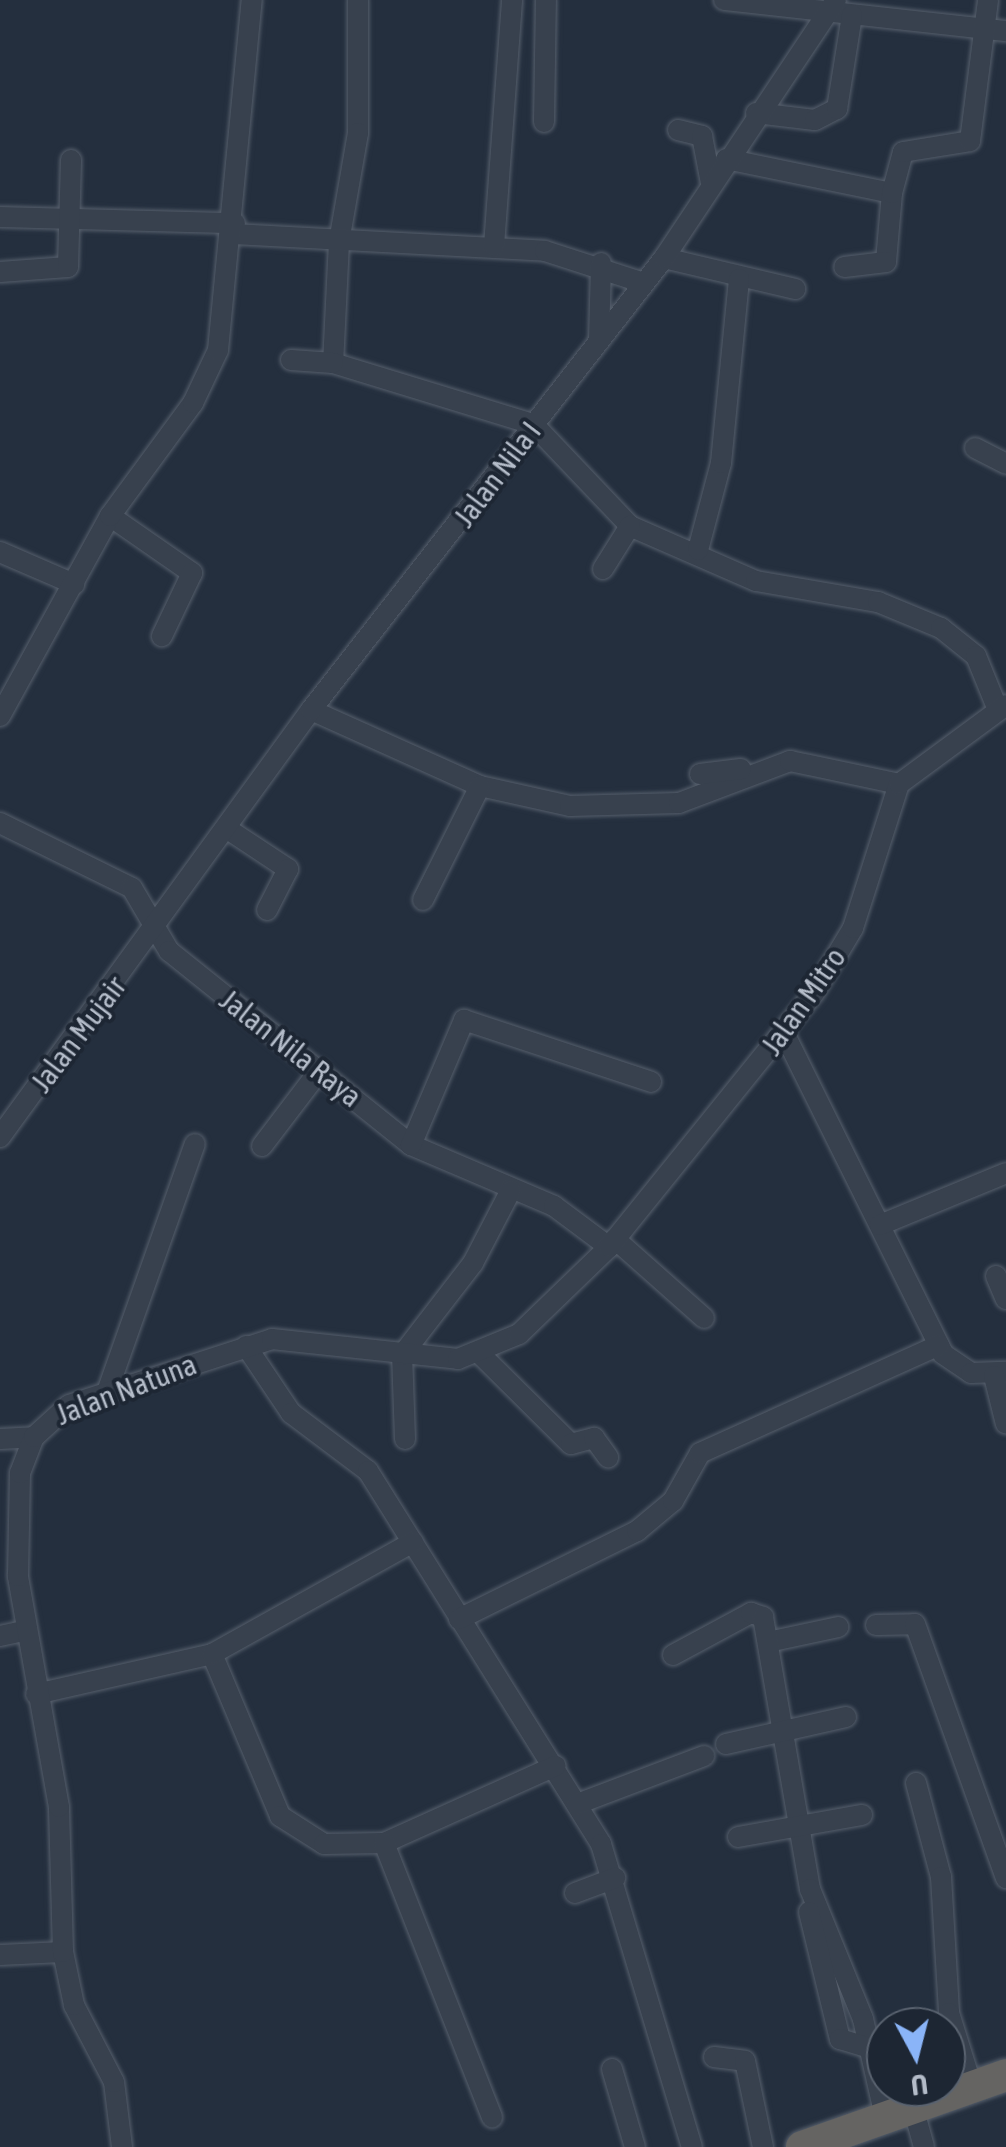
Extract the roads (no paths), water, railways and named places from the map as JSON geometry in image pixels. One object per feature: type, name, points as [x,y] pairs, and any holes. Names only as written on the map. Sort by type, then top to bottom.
[{"type":"highway","points":[[802,2147],[1006,2075]]},
{"type":"street","points":[[0,716],[110,516],[186,412],[218,350],[242,157],[252,0]]},
{"type":"street","points":[[333,363],[338,242],[348,159],[358,133],[358,0]]},
{"type":"street","points":[[494,246],[512,0]]},
{"type":"street","points":[[544,122],[546,0]]},
{"type":"street","points":[[724,0],[833,3],[852,15],[990,21],[970,141],[903,152],[892,193],[886,262],[844,267]]},
{"type":"street","name":"Jalan Nila I","points":[[157,931],[311,710],[383,628],[533,424],[664,258],[756,113],[833,3]]},
{"type":"street","points":[[756,113],[815,120],[837,109],[852,15]]},
{"type":"street","points":[[678,130],[702,136],[711,183]]},
{"type":"street","points":[[726,159],[892,193]]},
{"type":"street","points":[[0,272],[66,269],[75,215],[71,160]]},
{"type":"street","points":[[0,217],[75,215],[235,228],[338,242],[494,246],[601,263],[644,284]]},
{"type":"street","points":[[664,258],[796,290]]},
{"type":"street","points":[[599,341],[601,263]]},
{"type":"street","points":[[698,550],[720,463],[739,279]]},
{"type":"street","points":[[291,360],[333,363],[533,424],[630,526],[698,550],[756,581],[878,602],[940,628],[976,656],[1002,708],[899,784],[826,762],[700,774]]},
{"type":"street","points":[[975,448],[1006,464]]},
{"type":"street","points":[[110,516],[192,573],[162,636]]},
{"type":"street","points":[[603,569],[630,526]]},
{"type":"street","points":[[0,552],[74,584]]},
{"type":"street","points":[[311,710],[486,788],[519,797],[679,803],[763,766]]},
{"type":"street","name":"Jalan Mitro","points":[[612,1243],[810,997],[853,928],[899,784]]},
{"type":"street","points":[[422,900],[486,788]]},
{"type":"street","name":"Jalan Nila Raya","points":[[0,823],[132,888],[157,931],[197,974],[411,1145],[554,1206],[612,1243],[704,1318]]},
{"type":"street","points":[[229,830],[288,869],[267,910]]},
{"type":"street","name":"Jalan Mujair","points":[[0,1137],[157,931]]},
{"type":"street","points":[[411,1145],[464,1020],[651,1082]]},
{"type":"street","points":[[784,1031],[939,1344],[965,1371],[1000,1374],[1006,1424]]},
{"type":"street","points":[[262,1146],[320,1070]]},
{"type":"street","points":[[106,1392],[195,1144]]},
{"type":"street","points":[[880,1225],[1006,1172]]},
{"type":"street","points":[[405,1439],[402,1355],[473,1263],[512,1190]]},
{"type":"street","points":[[608,1457],[594,1438],[571,1444],[480,1354],[545,1312],[612,1243]]},
{"type":"street","points":[[996,1276],[1006,1299]]},
{"type":"street","name":"Jalan Natuna","points":[[122,2147],[114,2082],[74,2005],[63,1952],[59,1807],[24,1631],[17,1502],[34,1437],[56,1413],[106,1392],[246,1346],[306,1337],[402,1355],[480,1354]]},
{"type":"street","points":[[459,1619],[637,1531],[673,1501],[700,1453],[939,1344]]},
{"type":"street","points":[[246,1346],[291,1413],[368,1471],[555,1766],[615,1878],[692,2147]]},
{"type":"street","points":[[0,1439],[34,1437]]},
{"type":"street","points":[[36,1694],[212,1654],[413,1542]]},
{"type":"street","points":[[673,1655],[751,1613],[764,1617],[810,1889],[869,2048],[899,2112],[924,2147]]},
{"type":"street","points":[[876,1625],[914,1624],[1006,1878]]},
{"type":"street","points":[[768,1642],[838,1627]]},
{"type":"street","points":[[0,1636],[24,1631]]},
{"type":"street","points":[[212,1654],[286,1823],[324,1844],[384,1843],[555,1766]]},
{"type":"street","points":[[726,1744],[846,1718]]},
{"type":"street","points":[[576,1804],[704,1756]]},
{"type":"street","points":[[916,1784],[940,1877],[950,2013],[972,2086]]},
{"type":"street","points":[[738,1837],[862,1815]]},
{"type":"street","points":[[384,1843],[492,2117]]},
{"type":"street","points":[[575,1894],[615,1878]]},
{"type":"street","points":[[0,1955],[63,1952]]},
{"type":"street","points":[[714,2056],[745,2060],[763,2147]]},
{"type":"street","points":[[612,2069],[635,2147]]}]
